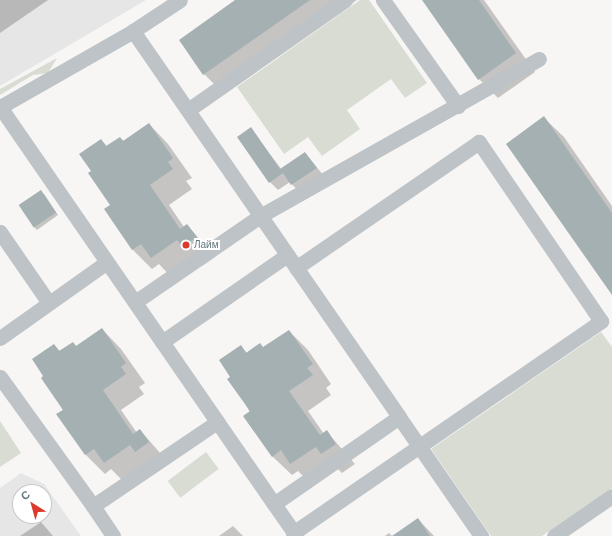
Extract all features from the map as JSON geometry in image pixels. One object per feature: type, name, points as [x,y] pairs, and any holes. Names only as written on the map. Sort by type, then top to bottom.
[{"type":"street","points":[[180,0],[133,31],[0,107],[294,534],[601,321],[479,142],[296,268]]},
{"type":"street","points":[[188,110],[345,0]]},
{"type":"street","points":[[384,0],[458,106]]},
{"type":"street","points":[[133,31],[481,536]]},
{"type":"street","points":[[135,302],[260,216],[540,59]]},
{"type":"street","points":[[0,232],[49,303]]},
{"type":"street","points":[[162,342],[287,255]]},
{"type":"street","points":[[0,338],[107,262]]},
{"type":"street","points":[[2,384],[93,506],[113,536]]},
{"type":"street","points":[[274,504],[399,417]]},
{"type":"street","points":[[93,506],[217,422]]},
{"type":"street","points":[[554,536],[612,496]]},
{"type":"shaded area","points":[[0,0],[146,0],[0,86]]},
{"type":"shaded area","points":[[360,0],[369,0],[427,83],[405,98],[391,79],[347,110],[360,129],[322,156],[308,137],[284,154],[237,87]]},
{"type":"shaded area","points":[[57,58],[48,73],[33,75],[0,95],[0,89]]},
{"type":"shaded area","points":[[601,332],[612,347],[612,488],[542,536],[491,536],[431,449]]},
{"type":"shaded area","points":[[0,421],[21,453],[0,467]]},
{"type":"shaded area","points":[[206,452],[219,469],[180,498],[168,481]]},
{"type":"shaded area","points":[[21,473],[44,484],[12,484],[12,524],[52,524],[52,495],[81,536],[0,536],[0,488]]},
{"type":"building","points":[[235,0],[310,0],[203,75],[179,40]]},
{"type":"building","points":[[422,0],[479,0],[516,53],[478,80]]},
{"type":"building","points":[[544,116],[612,213],[612,295],[506,144]]},
{"type":"building","points":[[149,123],[173,158],[168,162],[173,169],[150,185],[180,229],[187,224],[197,237],[182,247],[177,240],[151,258],[141,244],[132,250],[104,209],[110,205],[88,173],[91,171],[79,154],[101,139],[106,146],[120,137],[123,141]]},
{"type":"building","points":[[251,127],[280,169],[305,152],[317,168],[291,185],[283,173],[269,183],[237,137]]},
{"type":"building","points":[[41,190],[56,212],[34,227],[19,205]]},
{"type":"building","points":[[102,328],[126,363],[121,367],[126,374],[103,390],[133,434],[140,429],[149,442],[135,452],[130,445],[104,463],[94,449],[85,455],[56,414],[63,410],[41,378],[43,376],[32,359],[54,344],[59,351],[73,342],[76,346]]},
{"type":"building","points":[[289,330],[313,364],[307,368],[313,375],[289,391],[320,435],[327,430],[336,444],[321,454],[316,447],[290,464],[281,450],[272,457],[243,416],[250,411],[227,379],[230,377],[219,360],[241,345],[246,353],[260,343],[263,347]]},
{"type":"building","points":[[418,518],[430,536],[392,536]]},
{"type":"place","name":"Лайм","points":[[186,245]]}]
